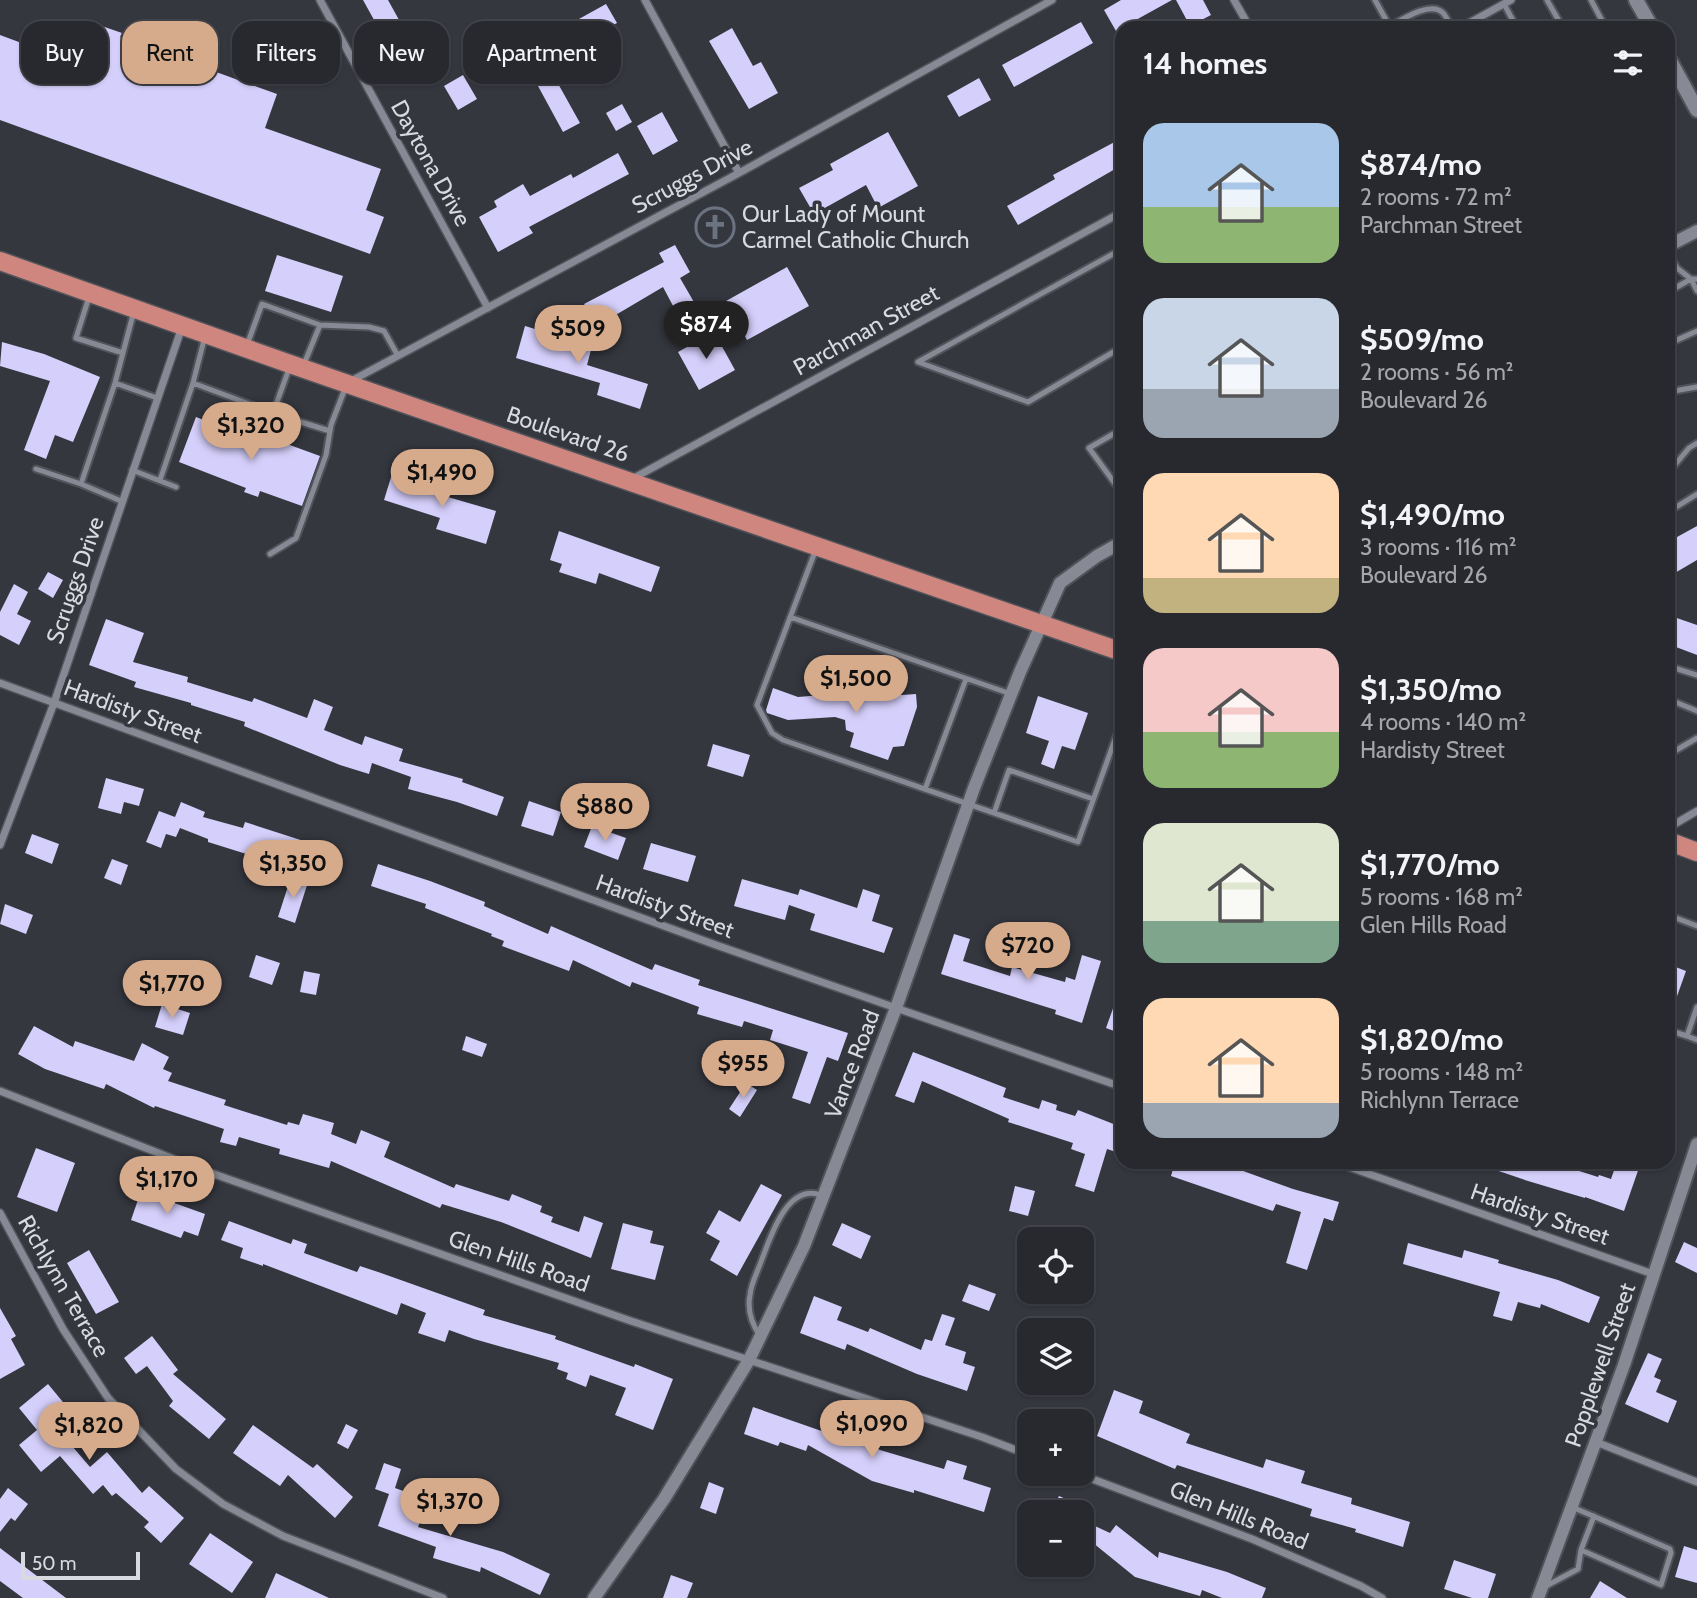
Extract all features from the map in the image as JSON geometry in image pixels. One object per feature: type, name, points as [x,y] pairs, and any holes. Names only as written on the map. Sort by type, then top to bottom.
[{"type":"main road","points":[[1636,0],[1648,21]]},
{"type":"main road","points":[[1675,70],[1697,110]]},
{"type":"main road","name":"Boulevard 26","points":[[0,261],[1115,650]]},
{"type":"main road","points":[[1675,844],[1697,852]]},
{"type":"street","name":"Daytona Drive","points":[[320,0],[488,308]]},
{"type":"street","points":[[645,0],[739,173]]},
{"type":"street","name":"Scruggs Drive","points":[[347,383],[739,173],[1052,0]]},
{"type":"street","points":[[1234,0],[1246,21]]},
{"type":"street","points":[[1478,21],[1507,2]]},
{"type":"street","name":"Parchman Street","points":[[629,481],[1115,216]]},
{"type":"street","points":[[1675,242],[1697,230]]},
{"type":"street","name":"Scruggs Drive","points":[[0,845],[54,703],[183,325]]},
{"type":"street","name":"Vance Road","points":[[594,1598],[664,1499],[748,1360],[804,1246],[896,1007],[1011,694],[1060,583],[1115,546]]},
{"type":"street","name":"Hardisty Street","points":[[0,683],[716,945],[1115,1085]]},
{"type":"street","points":[[1675,824],[1697,811]]},
{"type":"street","name":"Glen Hills Road","points":[[0,1091],[207,1172],[615,1315],[1017,1451]]},
{"type":"street","name":"Popplewell Street","points":[[1541,1592],[1624,1365],[1653,1274],[1693,1170],[1697,1144]]},
{"type":"street","name":"Hardisty Street","points":[[1355,1169],[1653,1274]]},
{"type":"street","name":"Richlynn Terrace","points":[[0,1213],[63,1329],[108,1398],[176,1469],[223,1504],[283,1536],[443,1598]]},
{"type":"street","points":[[1596,1442],[1697,1482]]},
{"type":"street","name":"Glen Hills Road","points":[[1094,1480],[1252,1539],[1361,1586],[1382,1598]]},
{"type":"lane","points":[[1375,0],[1386,21]]},
{"type":"lane","points":[[1547,0],[1559,21]]},
{"type":"lane","points":[[1591,0],[1602,21]]},
{"type":"lane","points":[[1507,2],[1514,21]]},
{"type":"lane","points":[[1401,21],[1422,10],[1433,8],[1443,13],[1448,21]]},
{"type":"lane","points":[[1115,254],[918,362],[1028,402],[1115,351]]},
{"type":"lane","points":[[1675,264],[1694,279],[1697,291]]},
{"type":"lane","points":[[1675,288],[1694,279]]},
{"type":"lane","points":[[90,293],[76,338],[123,354]]},
{"type":"lane","points":[[246,348],[262,304],[320,325],[369,327],[384,331],[398,356]]},
{"type":"lane","points":[[81,484],[115,383],[135,308]]},
{"type":"lane","points":[[193,383],[272,413],[320,325]]},
{"type":"lane","points":[[1675,341],[1697,331]]},
{"type":"lane","points":[[160,480],[193,383],[205,333]]},
{"type":"lane","points":[[115,383],[157,398]]},
{"type":"lane","points":[[270,554],[296,538],[326,455],[330,431],[347,383]]},
{"type":"lane","points":[[1675,391],[1697,387]]},
{"type":"lane","points":[[291,419],[330,431]]},
{"type":"lane","points":[[1115,433],[1089,448],[1115,484]]},
{"type":"lane","points":[[1675,465],[1697,443]]},
{"type":"lane","points":[[36,469],[121,501]]},
{"type":"lane","points":[[132,470],[176,487]]},
{"type":"lane","points":[[1675,508],[1697,494]]},
{"type":"lane","points":[[817,546],[757,705],[772,733],[783,740],[1079,842],[1115,739]]},
{"type":"lane","points":[[790,617],[1011,694]]},
{"type":"lane","points":[[1675,668],[1697,675]]},
{"type":"lane","points":[[925,789],[967,679]]},
{"type":"lane","points":[[1675,702],[1697,711]]},
{"type":"lane","points":[[1675,751],[1697,738]]},
{"type":"lane","points":[[994,813],[1009,770],[1093,799]]},
{"type":"lane","points":[[1675,918],[1697,926]]},
{"type":"lane","points":[[1687,1036],[1697,1007]]},
{"type":"lane","points":[[1675,1032],[1697,1040]]},
{"type":"lane","points":[[760,1336],[751,1318],[750,1293],[778,1218],[788,1205],[804,1195],[812,1193],[823,1196]]},
{"type":"lane","points":[[1572,1507],[1670,1549],[1671,1553],[1661,1585],[1581,1550]]},
{"type":"lane","points":[[1541,1592],[1578,1569],[1581,1550],[1594,1516]]},
{"type":"building","points":[[363,0],[388,0],[400,21],[375,21]]},
{"type":"building","points":[[1121,0],[1172,0],[1134,21],[1115,21],[1115,29],[1104,10]]},
{"type":"building","points":[[1176,0],[1203,0],[1211,15],[1200,21],[1187,21]]},
{"type":"building","points":[[606,4],[616,21],[575,21]]},
{"type":"building","points":[[1081,22],[1093,43],[1014,87],[1002,65]]},
{"type":"building","points":[[108,28],[122,33],[122,84],[218,84],[218,73],[232,78],[232,84],[249,84],[277,94],[265,128],[381,169],[366,210],[384,217],[370,254],[0,120],[0,35],[21,43],[21,84],[108,84]]},
{"type":"building","points":[[732,28],[753,66],[761,62],[778,93],[749,109],[709,41]]},
{"type":"building","points":[[463,75],[463,84],[468,84],[477,99],[458,110],[444,86]]},
{"type":"building","points":[[979,78],[991,100],[959,117],[947,96]]},
{"type":"building","points":[[558,84],[580,123],[563,132],[538,86]]},
{"type":"building","points":[[622,104],[632,122],[616,131],[606,113]]},
{"type":"building","points":[[662,112],[678,141],[653,155],[637,126]]},
{"type":"building","points":[[888,132],[918,186],[878,208],[866,185],[814,214],[799,188],[833,170],[830,164]]},
{"type":"building","points":[[1115,142],[1115,169],[1018,225],[1007,206],[1055,179],[1053,175]]},
{"type":"building","points":[[618,153],[629,174],[529,227],[533,233],[498,252],[479,217],[497,207],[494,201],[523,184],[530,196],[571,174],[573,178]]},
{"type":"building","points":[[675,245],[690,272],[680,278],[698,309],[680,319],[663,287],[597,326],[584,304],[664,262],[659,253]]},
{"type":"building","points":[[277,255],[343,276],[331,312],[265,291]]},
{"type":"building","points":[[787,267],[809,306],[747,340],[726,301]]},
{"type":"building","points":[[525,326],[592,346],[587,365],[648,384],[640,409],[597,395],[600,383],[516,358]]},
{"type":"building","points":[[714,332],[735,370],[699,390],[678,352]]},
{"type":"building","points":[[2,342],[44,354],[100,377],[73,442],[55,435],[46,459],[24,450],[50,381],[0,366]]},
{"type":"building","points":[[196,417],[262,443],[265,436],[320,456],[302,506],[260,491],[258,497],[244,492],[246,488],[179,462]]},
{"type":"building","points":[[392,474],[443,489],[441,495],[496,511],[486,544],[436,529],[440,518],[384,500]]},
{"type":"building","points":[[1697,526],[1697,560],[1675,573],[1675,538]]},
{"type":"building","points":[[559,531],[660,567],[651,592],[599,573],[596,584],[559,572],[562,564],[550,560]]},
{"type":"building","points":[[48,572],[63,580],[53,598],[38,589]]},
{"type":"building","points":[[14,584],[28,592],[17,614],[31,621],[19,645],[0,635],[0,612]]},
{"type":"building","points":[[1675,617],[1697,625],[1697,655],[1675,647]]},
{"type":"building","points":[[106,619],[144,633],[133,662],[188,677],[187,682],[252,702],[254,698],[307,718],[314,699],[333,707],[324,730],[362,745],[365,736],[403,749],[399,761],[463,779],[462,782],[504,797],[497,816],[408,789],[411,777],[372,763],[369,774],[340,765],[244,726],[245,722],[134,687],[136,682],[89,665]]},
{"type":"building","points":[[865,678],[902,695],[916,694],[917,707],[904,746],[893,747],[888,760],[850,747],[854,733],[846,730],[845,720],[835,717],[788,720],[767,713],[773,688],[798,697],[846,693],[858,697]]},
{"type":"building","points":[[1038,696],[1088,713],[1075,750],[1062,746],[1054,769],[1041,764],[1049,741],[1026,733]]},
{"type":"building","points":[[713,744],[750,755],[743,777],[707,766]]},
{"type":"building","points":[[106,778],[144,789],[139,806],[124,802],[121,814],[98,808]]},
{"type":"building","points":[[529,801],[561,812],[553,836],[521,826]]},
{"type":"building","points":[[181,802],[205,812],[203,817],[243,828],[245,822],[313,844],[304,872],[208,842],[208,839],[180,828],[176,837],[166,834],[161,848],[146,842],[159,811],[175,817]]},
{"type":"building","points":[[592,826],[626,838],[618,860],[584,847]]},
{"type":"building","points":[[32,834],[59,844],[52,864],[25,853]]},
{"type":"building","points":[[651,843],[696,856],[688,882],[643,869]]},
{"type":"building","points":[[112,859],[128,865],[121,885],[104,878]]},
{"type":"building","points":[[378,864],[485,902],[484,906],[548,934],[551,926],[652,970],[655,964],[700,980],[698,985],[848,1033],[838,1061],[827,1057],[810,1104],[792,1098],[808,1052],[770,1040],[773,1030],[744,1021],[742,1027],[697,1014],[699,1007],[632,982],[630,987],[573,960],[569,971],[502,946],[504,941],[491,936],[492,934],[425,908],[426,904],[371,886]]},
{"type":"building","points":[[291,877],[308,882],[295,923],[278,917]]},
{"type":"building","points":[[742,879],[798,895],[800,889],[857,908],[863,889],[880,895],[872,921],[893,928],[884,953],[810,930],[815,914],[789,905],[785,920],[734,906]]},
{"type":"building","points":[[5,904],[33,915],[26,934],[0,924]]},
{"type":"building","points":[[954,934],[970,939],[963,961],[1010,976],[1012,967],[1065,982],[1066,977],[1075,980],[1082,955],[1101,961],[1082,1023],[1055,1014],[1056,1010],[941,974]]},
{"type":"building","points":[[256,955],[280,963],[272,985],[249,977]]},
{"type":"building","points":[[1675,967],[1686,971],[1675,1002]]},
{"type":"building","points":[[304,971],[320,974],[316,995],[300,992]]},
{"type":"building","points":[[1115,1003],[1115,1031],[1106,1028]]},
{"type":"building","points":[[162,1004],[190,1013],[183,1035],[155,1027]]},
{"type":"building","points":[[34,1026],[73,1047],[75,1041],[134,1061],[142,1043],[169,1057],[163,1069],[172,1073],[168,1081],[226,1100],[224,1105],[287,1125],[288,1122],[299,1125],[303,1114],[334,1123],[331,1134],[356,1144],[361,1130],[390,1142],[384,1157],[454,1188],[456,1184],[509,1201],[512,1194],[542,1206],[540,1212],[553,1217],[551,1222],[579,1232],[584,1216],[603,1223],[591,1258],[501,1222],[442,1204],[440,1208],[331,1161],[329,1168],[279,1154],[280,1149],[239,1137],[236,1146],[220,1142],[224,1129],[155,1106],[154,1108],[106,1084],[104,1089],[45,1069],[18,1054]]},
{"type":"building","points":[[466,1036],[487,1044],[482,1057],[462,1050]]},
{"type":"building","points":[[913,1052],[1006,1088],[1003,1097],[1039,1109],[1042,1100],[1057,1105],[1056,1110],[1075,1116],[1078,1110],[1115,1125],[1115,1152],[1107,1149],[1094,1192],[1075,1186],[1085,1154],[1071,1149],[1073,1143],[1008,1122],[1009,1119],[922,1081],[914,1103],[895,1096]]},
{"type":"building","points":[[746,1083],[757,1090],[740,1117],[729,1109]]},
{"type":"building","points":[[36,1148],[75,1163],[57,1212],[17,1197]]},
{"type":"building","points":[[1173,1169],[1238,1169],[1339,1202],[1333,1221],[1324,1218],[1307,1270],[1286,1263],[1301,1212],[1276,1204],[1273,1211],[1171,1176]]},
{"type":"building","points":[[1493,1169],[1573,1169],[1611,1179],[1615,1169],[1639,1169],[1624,1211]]},
{"type":"building","points":[[761,1184],[782,1195],[737,1276],[710,1260],[720,1241],[706,1233],[719,1210],[740,1222]]},
{"type":"building","points":[[1015,1186],[1035,1191],[1028,1216],[1009,1211]]},
{"type":"building","points":[[141,1191],[205,1214],[198,1236],[184,1231],[181,1238],[131,1220]]},
{"type":"building","points":[[229,1221],[291,1244],[293,1239],[307,1244],[304,1253],[357,1272],[360,1266],[381,1273],[485,1310],[483,1315],[556,1336],[555,1339],[673,1379],[653,1430],[615,1415],[626,1388],[590,1375],[586,1387],[566,1379],[568,1373],[557,1369],[559,1363],[449,1330],[445,1342],[418,1333],[426,1313],[401,1303],[397,1315],[263,1264],[240,1258],[243,1248],[221,1240]]},
{"type":"building","points":[[623,1223],[653,1231],[650,1243],[664,1246],[655,1280],[611,1269]]},
{"type":"building","points":[[842,1223],[871,1236],[861,1259],[832,1245]]},
{"type":"building","points":[[1684,1242],[1697,1248],[1697,1273],[1675,1262]]},
{"type":"building","points":[[1408,1243],[1462,1258],[1464,1250],[1558,1280],[1600,1297],[1589,1323],[1541,1304],[1540,1308],[1518,1302],[1512,1321],[1493,1316],[1500,1292],[1403,1264]]},
{"type":"building","points":[[89,1250],[119,1302],[96,1314],[67,1263]]},
{"type":"building","points":[[969,1284],[996,1294],[989,1311],[962,1301]]},
{"type":"building","points":[[814,1296],[842,1307],[837,1320],[868,1332],[870,1328],[921,1350],[925,1339],[932,1341],[942,1314],[955,1318],[945,1345],[966,1352],[963,1363],[975,1367],[967,1391],[917,1374],[847,1344],[845,1350],[800,1333]]},
{"type":"building","points":[[0,1308],[16,1336],[11,1339],[25,1365],[0,1379]]},
{"type":"building","points":[[152,1336],[178,1370],[173,1374],[226,1419],[209,1439],[169,1406],[173,1401],[147,1366],[136,1374],[124,1358]]},
{"type":"building","points":[[1648,1353],[1662,1359],[1654,1377],[1661,1380],[1656,1392],[1677,1401],[1668,1423],[1625,1404]]},
{"type":"building","points":[[48,1384],[82,1425],[66,1439],[90,1467],[107,1452],[142,1493],[149,1486],[184,1518],[161,1543],[144,1527],[149,1522],[116,1493],[112,1496],[103,1485],[93,1494],[60,1456],[41,1472],[19,1445],[37,1430],[19,1408]]},
{"type":"building","points":[[1114,1390],[1143,1401],[1139,1413],[1190,1434],[1186,1443],[1263,1468],[1266,1459],[1305,1471],[1301,1483],[1352,1498],[1351,1504],[1410,1522],[1403,1547],[1355,1532],[1356,1529],[1310,1516],[1312,1509],[1177,1465],[1175,1469],[1097,1436]]},
{"type":"building","points":[[753,1407],[833,1435],[837,1427],[880,1450],[944,1469],[947,1460],[967,1466],[963,1479],[991,1488],[984,1512],[914,1490],[914,1493],[872,1481],[808,1445],[806,1451],[780,1442],[778,1446],[744,1434]]},
{"type":"building","points":[[346,1424],[358,1430],[348,1449],[337,1443]]},
{"type":"building","points":[[253,1425],[313,1468],[317,1464],[353,1497],[335,1518],[288,1475],[280,1486],[233,1453]]},
{"type":"building","points":[[384,1463],[401,1469],[395,1488],[428,1500],[418,1527],[503,1552],[550,1574],[540,1595],[481,1567],[480,1572],[433,1558],[436,1547],[378,1526],[389,1494],[375,1489]]},
{"type":"building","points":[[709,1482],[724,1488],[716,1514],[700,1508]]},
{"type":"building","points":[[8,1488],[28,1504],[15,1521],[11,1518],[0,1532],[0,1499]]},
{"type":"building","points":[[1116,1525],[1158,1558],[1159,1552],[1227,1572],[1266,1588],[1262,1598],[1222,1598],[1202,1590],[1200,1596],[1135,1577],[1094,1544],[1094,1526],[1110,1533]]},
{"type":"building","points":[[210,1533],[253,1562],[232,1593],[189,1564]]},
{"type":"building","points":[[1684,1546],[1697,1550],[1697,1583],[1675,1577]]},
{"type":"building","points":[[0,1548],[66,1598],[23,1598],[0,1581]]},
{"type":"building","points":[[1454,1560],[1496,1574],[1488,1598],[1472,1598],[1444,1589]]},
{"type":"building","points":[[276,1573],[329,1598],[265,1598]]},
{"type":"building","points":[[671,1575],[693,1583],[687,1598],[663,1598]]},
{"type":"building","points":[[1600,1581],[1627,1598],[1590,1598]]},
{"type":"place","name":"Our Lady of Mount Carmel Catholic Church","points":[[715,227]]}]
